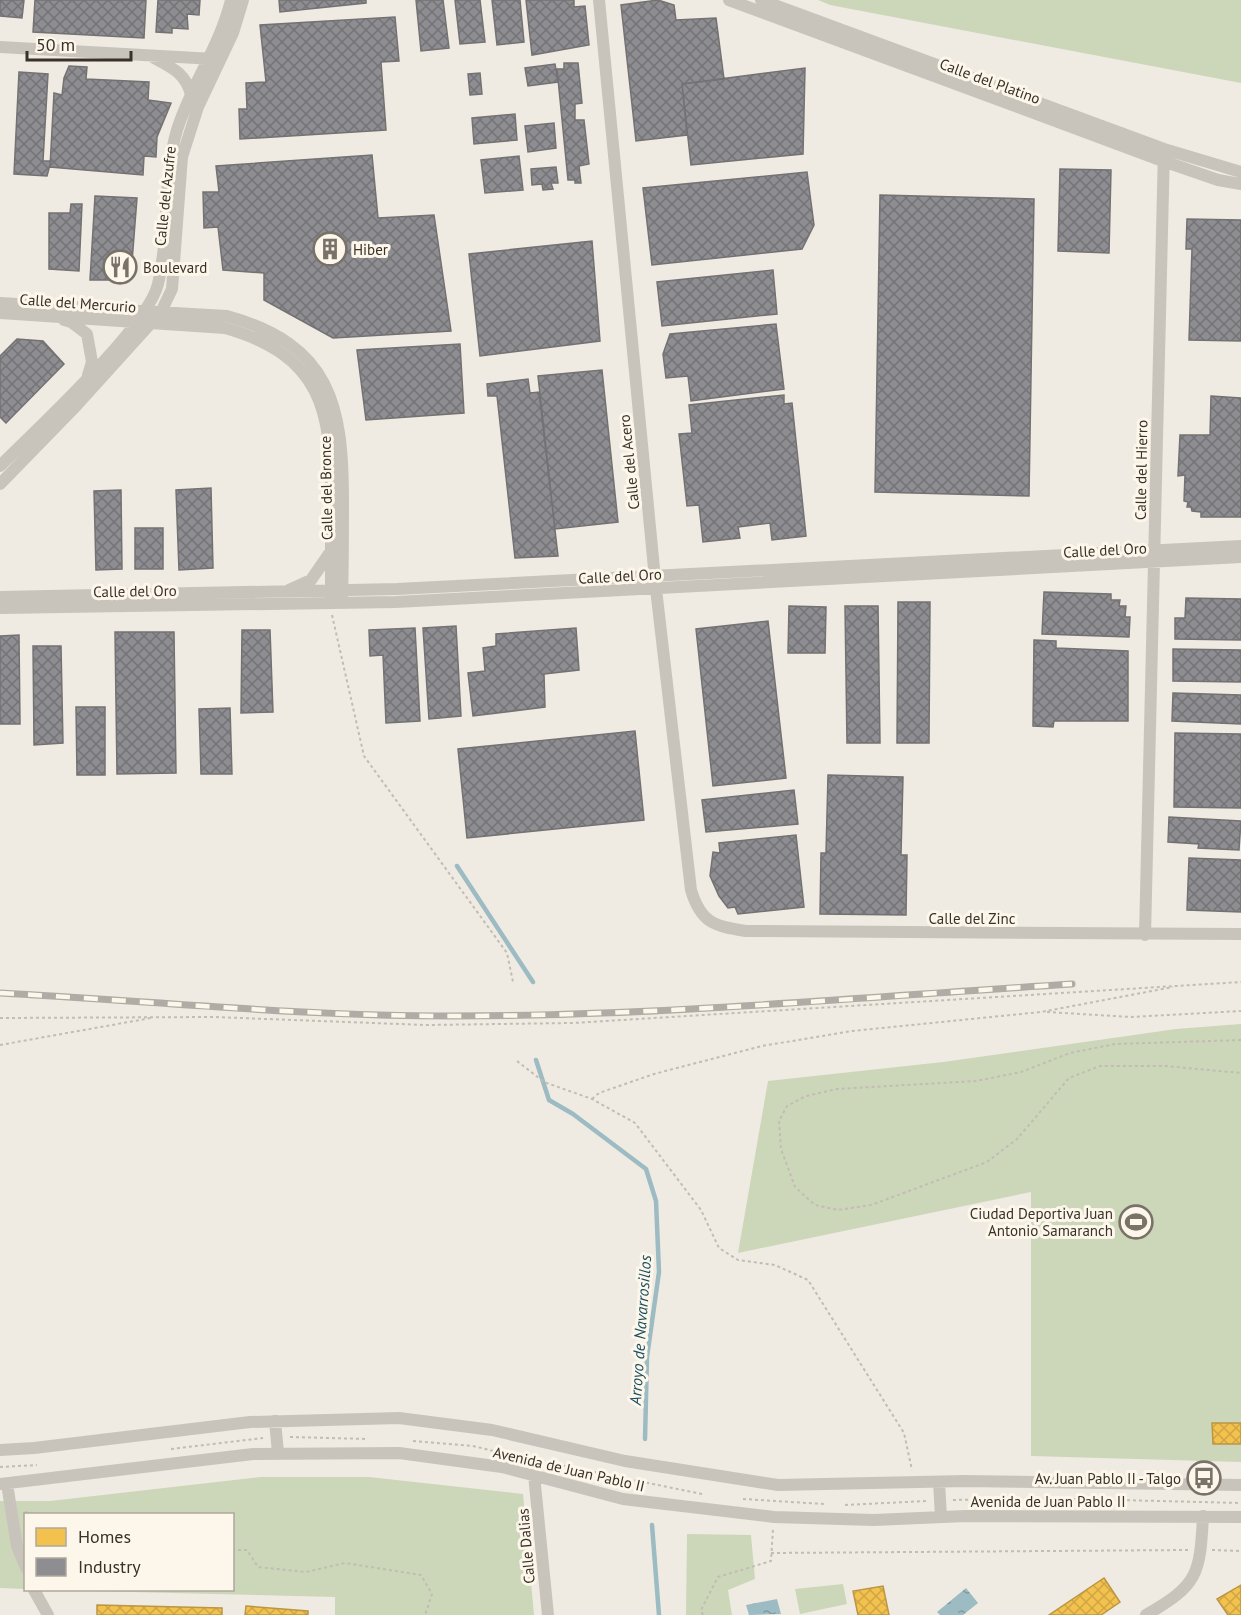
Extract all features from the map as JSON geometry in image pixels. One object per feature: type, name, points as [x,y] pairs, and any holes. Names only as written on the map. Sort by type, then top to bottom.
[{"type":"street","name":"Calle del Azufre","points":[[0,484],[153,324],[172,289],[182,157],[231,0]]},
{"type":"street","name":"Calle del Azufre","points":[[0,466],[88,377],[139,317],[158,286],[171,155],[191,95],[233,33],[243,0]]},
{"type":"street","name":"Calle del Acero","points":[[599,0],[656,589],[691,890],[696,906],[704,918]]},
{"type":"street","name":"Calle del Platino","points":[[729,0],[1163,155],[1241,172]]},
{"type":"street","name":"Calle del Platino","points":[[761,0],[1163,155],[1218,180],[1241,184]]},
{"type":"street","points":[[0,47],[214,59]]},
{"type":"street","points":[[151,56],[180,71],[189,85],[191,95]]},
{"type":"street","name":"Calle del Hierro","points":[[1145,935],[1163,155]]},
{"type":"street","name":"Calle del Mercurio","points":[[0,303],[139,317],[153,324]]},
{"type":"street","name":"Calle del Mercurio","points":[[0,313],[139,317],[161,312]]},
{"type":"street","name":"Calle del Bronce","points":[[161,312],[227,316],[260,325],[287,341],[310,363],[328,391],[339,420],[343,449],[336,597]]},
{"type":"street","points":[[45,316],[71,322],[87,334],[92,362],[88,377]]},
{"type":"street","name":"Calle del Bronce","points":[[153,324],[225,328],[255,336],[280,351],[301,371],[318,396],[327,423],[332,450],[331,551],[336,597]]},
{"type":"street","name":"Calle del Oro","points":[[0,608],[656,589],[1154,556],[1241,546]]},
{"type":"street","points":[[284,592],[311,580],[331,551]]},
{"type":"street","name":"Calle del Oro","points":[[0,597],[284,592],[336,597],[655,575],[1154,556],[1241,557]]},
{"type":"street","name":"Calle del Zinc","points":[[704,918],[723,928],[746,932],[1241,934]]},
{"type":"street","name":"Avenida de Juan Pablo II","points":[[0,1450],[275,1420],[399,1418],[480,1428],[625,1461],[778,1485],[939,1482],[1241,1485]]},
{"type":"street","points":[[275,1420],[278,1453]]},
{"type":"street","name":"Avenida de Juan Pablo II","points":[[4,1484],[278,1453],[399,1453],[502,1467],[623,1499],[774,1517],[874,1520],[941,1516],[1241,1518]]},
{"type":"street","name":"Calle Dalias","points":[[534,1475],[548,1615]]},
{"type":"street","points":[[939,1482],[941,1516]]},
{"type":"street","points":[[4,1484],[17,1546],[24,1563]]},
{"type":"street","points":[[1146,1615],[1170,1601],[1187,1586],[1195,1575],[1202,1550],[1203,1516]]},
{"type":"street","points":[[35,1591],[48,1615]]},
{"type":"path","points":[[336,597],[332,627],[364,756],[507,953],[513,982]]},
{"type":"path","points":[[0,1018],[158,1017],[426,1025],[573,1023],[1241,982]]},
{"type":"path","points":[[592,1099],[599,1093],[654,1074],[762,1046],[852,1031],[1041,1012],[1183,986]]},
{"type":"path","points":[[1041,1012],[1131,1017],[1241,1011]]},
{"type":"path","points":[[0,1045],[158,1017]]},
{"type":"path","points":[[1241,1040],[1115,1044],[1070,1053],[1021,1072],[976,1081],[837,1089],[806,1096],[787,1106],[779,1121],[781,1149],[795,1187],[815,1205],[838,1210],[871,1205],[987,1162],[1017,1139],[1069,1078],[1100,1066],[1166,1066],[1241,1073]]},
{"type":"path","points":[[518,1061],[544,1082],[592,1099],[635,1123],[701,1210],[719,1248],[738,1260],[775,1265],[808,1280],[904,1433],[914,1483]]},
{"type":"path","points":[[171,1449],[276,1437],[374,1439]]},
{"type":"path","points":[[410,1440],[473,1446],[705,1495]]},
{"type":"path","points":[[34,1448],[38,1481]]},
{"type":"path","points":[[0,1467],[46,1464]]},
{"type":"path","points":[[842,1505],[1037,1498],[1241,1503]]},
{"type":"path","points":[[740,1499],[831,1504]]},
{"type":"path","points":[[703,1615],[701,1610],[718,1577],[771,1561],[774,1517]]},
{"type":"path","points":[[234,1550],[247,1550],[258,1567],[306,1572],[345,1563],[421,1575],[432,1594],[425,1615]]},
{"type":"path","points":[[771,1553],[1241,1551]]},
{"type":"green space","points":[[818,0],[1241,0],[1241,83],[830,5]]},
{"type":"green space","name":"Ciudad Deportiva Juan Antonio Samaranch","points":[[1241,1024],[1241,1462],[1031,1456],[1031,1192],[738,1253],[768,1081],[943,1062],[1176,1029]]},
{"type":"green space","points":[[261,1477],[369,1477],[523,1494],[534,1615],[335,1615],[335,1597],[88,1591],[234,1591],[234,1513],[24,1513],[24,1589],[0,1588],[0,1501],[50,1501]]},
{"type":"green space","points":[[687,1534],[751,1535],[755,1579],[728,1590],[732,1615],[686,1615]]},
{"type":"green space","points":[[843,1584],[847,1604],[800,1614],[795,1589]]},
{"type":"water","points":[[966,1588],[978,1603],[963,1615],[940,1615],[937,1612]]},
{"type":"water","points":[[777,1599],[781,1614],[749,1615],[746,1605]]},
{"type":"building: Homes","points":[[1212,1423],[1241,1423],[1241,1444],[1213,1444]]},
{"type":"building: Homes","points":[[1104,1578],[1120,1602],[1101,1615],[1049,1615]]},
{"type":"building: Homes","points":[[1241,1585],[1241,1615],[1228,1615],[1217,1599]]},
{"type":"building: Homes","points":[[883,1586],[889,1615],[858,1615],[853,1591]]},
{"type":"building: Homes","points":[[97,1605],[222,1608],[222,1615],[97,1615]]},
{"type":"building: Homes","points":[[246,1606],[308,1611],[308,1615],[245,1615]]},
{"type":"building: Industry","points":[[0,0],[24,0],[22,18],[0,16]]},
{"type":"building: Industry","points":[[35,0],[146,0],[144,38],[33,32]]},
{"type":"building: Industry","points":[[158,0],[200,0],[199,15],[187,14],[188,29],[172,28],[172,33],[156,32]]},
{"type":"building: Industry","points":[[279,0],[366,0],[366,3],[280,12]]},
{"type":"building: Industry","points":[[416,0],[443,0],[449,48],[421,51]]},
{"type":"building: Industry","points":[[455,0],[480,0],[485,42],[460,44]]},
{"type":"building: Industry","points":[[492,0],[520,0],[524,42],[497,45]]},
{"type":"building: Industry","points":[[526,0],[574,0],[574,7],[585,6],[589,45],[532,55]]},
{"type":"building: Industry","points":[[658,0],[674,5],[676,20],[716,18],[724,79],[682,84],[687,135],[636,141],[621,5]]},
{"type":"building: Industry","points":[[395,17],[399,61],[381,62],[386,130],[240,139],[239,109],[247,109],[246,83],[266,82],[260,25]]},
{"type":"building: Industry","points":[[564,63],[578,63],[582,103],[575,104],[575,120],[584,120],[589,164],[579,166],[581,183],[568,180],[557,69],[564,69]]},
{"type":"building: Industry","points":[[555,64],[558,82],[528,86],[525,68]]},
{"type":"building: Industry","points":[[69,66],[87,67],[86,79],[149,82],[148,100],[171,103],[157,137],[156,157],[144,156],[143,175],[50,167],[54,93],[62,95],[64,78]]},
{"type":"building: Industry","points":[[805,68],[803,154],[691,165],[682,84]]},
{"type":"building: Industry","points":[[19,72],[48,74],[43,161],[51,161],[47,176],[14,174]]},
{"type":"building: Industry","points":[[480,73],[482,94],[470,95],[468,74]]},
{"type":"building: Industry","points":[[515,114],[517,140],[474,144],[472,118]]},
{"type":"building: Industry","points":[[554,123],[556,148],[528,152],[525,126]]},
{"type":"building: Industry","name":"Hiber","points":[[372,155],[378,218],[434,215],[451,331],[333,338],[264,300],[264,273],[223,270],[218,227],[204,228],[203,192],[219,192],[216,166]]},
{"type":"building: Industry","points":[[519,156],[523,190],[485,193],[481,160]]},
{"type":"building: Industry","points":[[556,167],[558,183],[551,183],[553,189],[543,190],[542,184],[532,185],[531,169]]},
{"type":"building: Industry","points":[[1060,169],[1111,170],[1109,253],[1058,251]]},
{"type":"building: Industry","points":[[807,172],[814,225],[802,249],[652,265],[643,188]]},
{"type":"building: Industry","points":[[880,195],[1034,199],[1029,496],[875,492]]},
{"type":"building: Industry","points":[[95,196],[137,198],[132,262],[111,260],[112,280],[90,280]]},
{"type":"building: Industry","points":[[71,204],[82,204],[79,271],[49,269],[49,213],[70,213]]},
{"type":"building: Industry","points":[[1187,219],[1241,220],[1241,341],[1189,340],[1192,249],[1186,249]]},
{"type":"building: Industry","points":[[592,241],[600,341],[480,356],[469,254]]},
{"type":"building: Industry","points":[[773,270],[777,314],[662,326],[657,282]]},
{"type":"building: Industry","points":[[776,324],[784,389],[691,401],[688,376],[666,378],[663,354],[670,334]]},
{"type":"building: Industry","points":[[17,339],[43,341],[64,364],[6,423],[0,417],[0,356]]},
{"type":"building: Industry","points":[[460,344],[464,413],[366,420],[357,350]]},
{"type":"building: Industry","points":[[602,370],[618,522],[555,529],[538,376]]},
{"type":"building: Industry","points":[[528,379],[530,393],[539,392],[558,556],[515,558],[497,396],[488,396],[487,384]]},
{"type":"building: Industry","points":[[784,395],[784,404],[792,403],[806,536],[772,540],[770,523],[738,527],[740,538],[703,542],[699,505],[687,506],[679,434],[692,433],[689,405]]},
{"type":"building: Industry","points":[[1211,396],[1241,398],[1241,517],[1201,517],[1201,512],[1192,511],[1191,507],[1187,507],[1188,502],[1184,501],[1185,475],[1178,476],[1180,435],[1210,435]]},
{"type":"building: Industry","points":[[211,488],[213,568],[179,570],[176,490]]},
{"type":"building: Industry","points":[[121,490],[122,569],[96,570],[94,491]]},
{"type":"building: Industry","points":[[135,528],[163,528],[163,569],[135,569]]},
{"type":"building: Industry","points":[[1044,592],[1111,594],[1111,600],[1120,600],[1119,606],[1126,606],[1125,617],[1130,617],[1129,637],[1042,634]]},
{"type":"building: Industry","points":[[1186,598],[1241,599],[1241,640],[1175,639],[1175,618],[1185,618]]},
{"type":"building: Industry","points":[[898,602],[930,602],[929,743],[897,743]]},
{"type":"building: Industry","points":[[789,606],[826,607],[825,653],[788,653]]},
{"type":"building: Industry","points":[[845,606],[878,606],[880,743],[847,743]]},
{"type":"building: Industry","points":[[768,621],[786,778],[713,786],[696,629]]},
{"type":"building: Industry","points":[[456,626],[461,716],[429,719],[423,628]]},
{"type":"building: Industry","points":[[415,628],[420,721],[386,723],[383,655],[370,656],[369,630]]},
{"type":"building: Industry","points":[[576,628],[579,670],[544,674],[545,707],[473,716],[468,673],[485,671],[483,648],[496,646],[496,634]]},
{"type":"building: Industry","points":[[242,630],[270,630],[273,712],[241,713]]},
{"type":"building: Industry","points":[[115,632],[174,632],[176,773],[117,774]]},
{"type":"building: Industry","points":[[19,635],[20,724],[0,724],[0,636]]},
{"type":"building: Industry","points":[[1034,640],[1056,641],[1056,648],[1128,651],[1128,721],[1054,721],[1053,727],[1033,726]]},
{"type":"building: Industry","points":[[33,646],[61,646],[63,743],[34,745]]},
{"type":"building: Industry","points":[[1173,649],[1241,650],[1241,682],[1173,681]]},
{"type":"building: Industry","points":[[1173,693],[1241,695],[1241,724],[1172,721]]},
{"type":"building: Industry","points":[[76,707],[105,707],[105,775],[77,775]]},
{"type":"building: Industry","points":[[230,708],[232,774],[201,774],[199,709]]},
{"type":"building: Industry","points":[[635,731],[644,820],[467,838],[458,749]]},
{"type":"building: Industry","points":[[1175,733],[1241,734],[1241,808],[1174,807]]},
{"type":"building: Industry","points":[[828,775],[903,777],[901,855],[907,855],[906,915],[820,914],[821,853],[826,853]]},
{"type":"building: Industry","points":[[794,790],[798,824],[706,832],[702,800]]},
{"type":"building: Industry","points":[[1169,817],[1241,821],[1239,850],[1198,848],[1199,844],[1168,842]]},
{"type":"building: Industry","points":[[796,835],[804,907],[738,914],[735,907],[728,908],[719,896],[710,876],[713,852],[720,853],[719,843]]},
{"type":"building: Industry","points":[[1189,858],[1241,860],[1241,912],[1187,910]]},
{"type":"waterway","name":"Arroyo de Navarrosillos","points":[[457,866],[533,982]]},
{"type":"waterway","name":"Arroyo de Navarrosillos","points":[[536,1060],[549,1100],[573,1114],[646,1169],[656,1201],[659,1272],[647,1357],[645,1439]]},
{"type":"waterway","name":"Arroyo de Navarrosillos","points":[[652,1525],[659,1615]]},
{"type":"railway","points":[[0,993],[282,1011],[452,1016],[685,1009],[1072,984]]},
{"type":"place","name":"Hiber","points":[[330,249]]},
{"type":"place","name":"Boulevard","points":[[120,267]]},
{"type":"place","name":"Ciudad Deportiva Juan Antonio Samaranch","points":[[1136,1222]]},
{"type":"place","name":"Av. Juan Pablo II - Talgo","points":[[1204,1478]]}]
